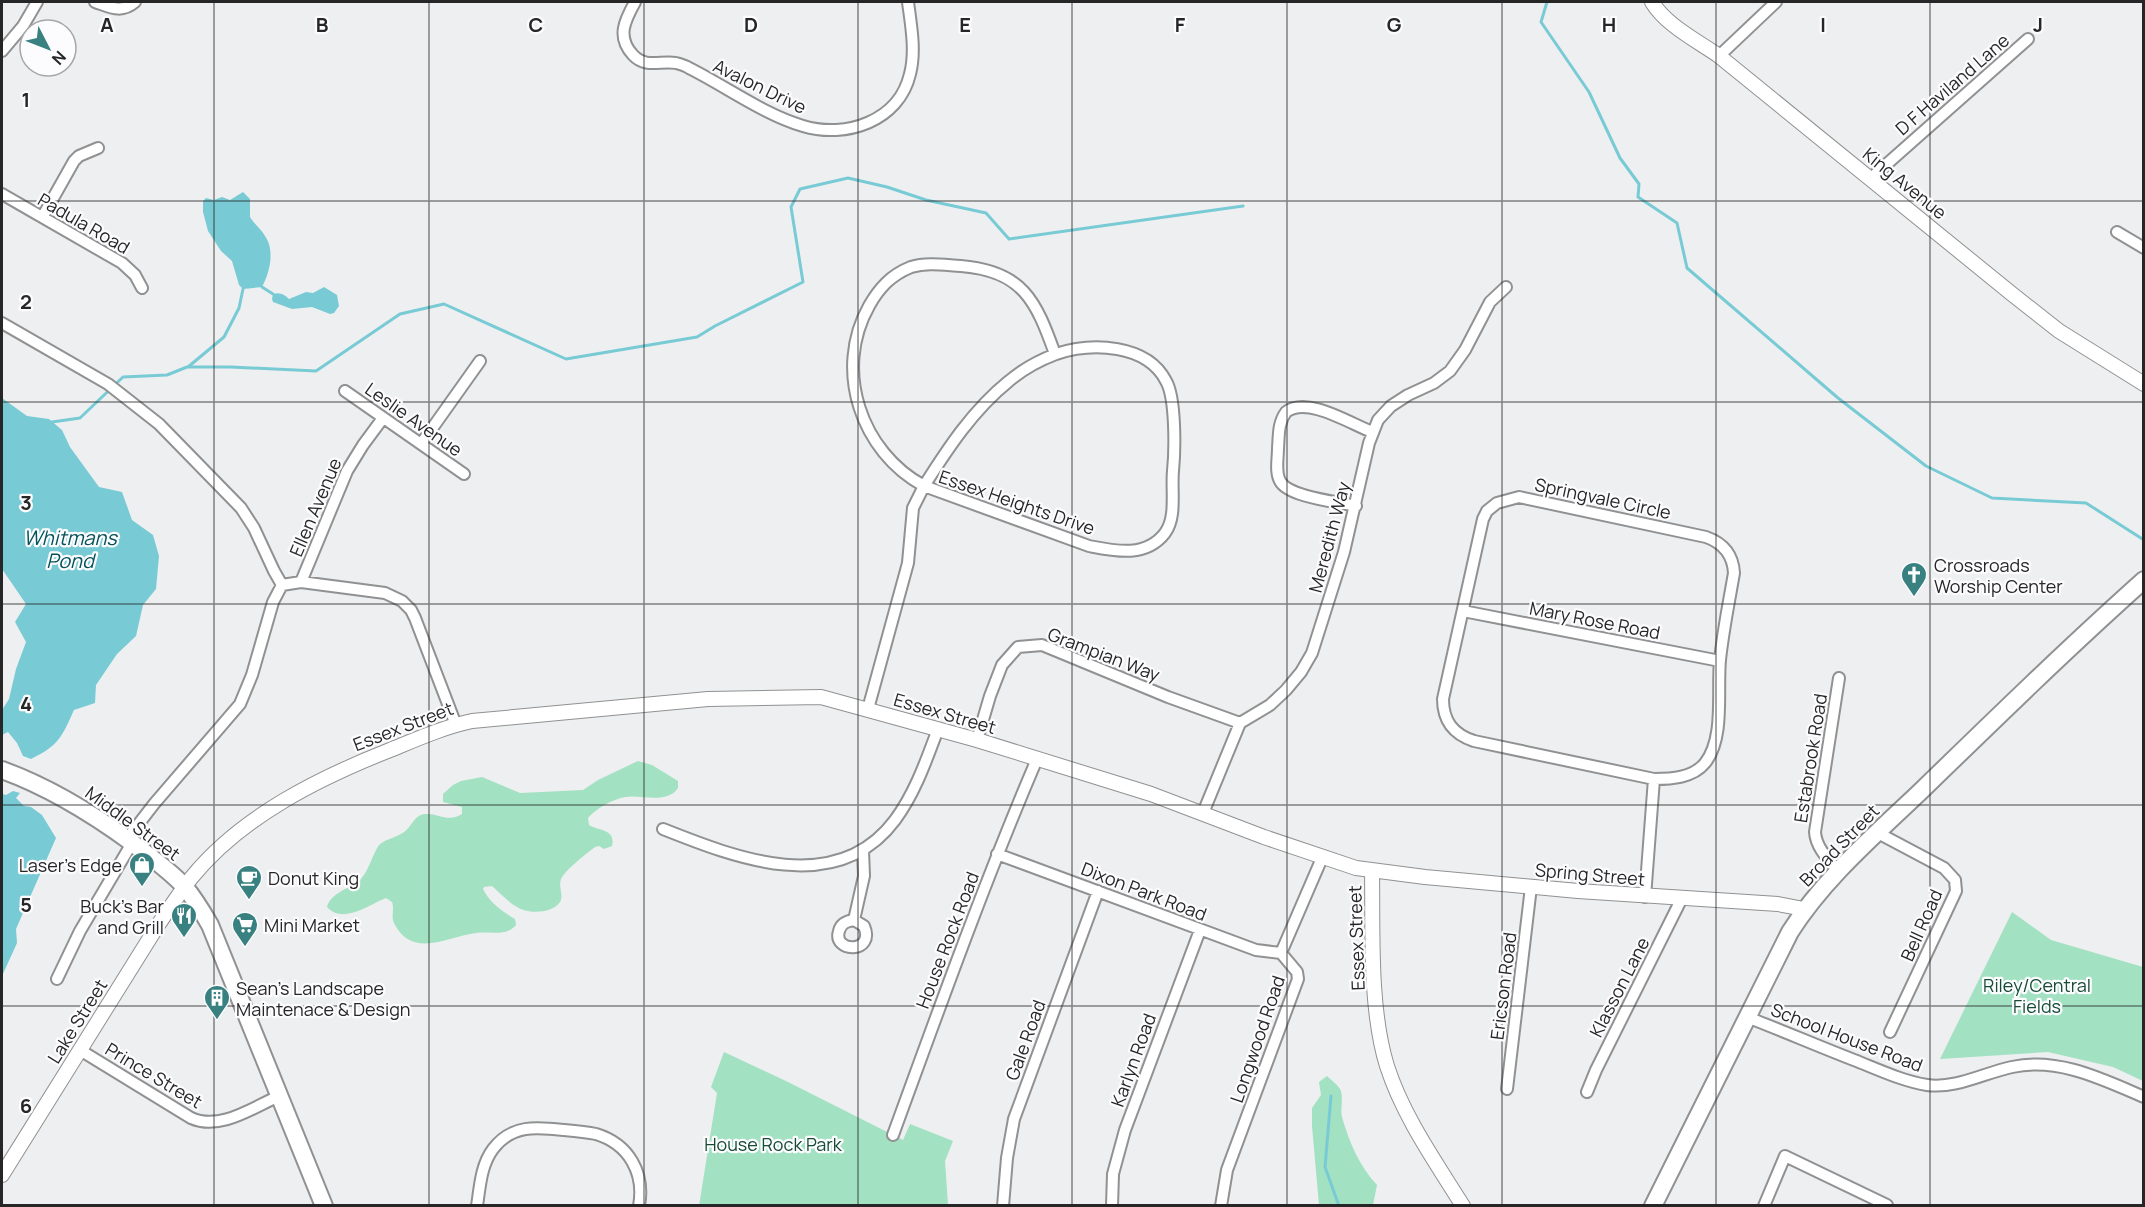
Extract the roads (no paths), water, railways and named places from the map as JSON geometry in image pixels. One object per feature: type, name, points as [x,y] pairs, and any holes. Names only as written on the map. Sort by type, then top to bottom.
[{"type":"main road","name":"Broad Street","points":[[1653,1206],[1790,932],[1804,909],[2008,705],[2144,580]]},
{"type":"main road","name":"Middle Street","points":[[2,770],[55,793],[88,812],[163,866],[184,887],[210,925],[324,1206]]},
{"type":"street","points":[[2,51],[23,26],[37,2]]},
{"type":"street","points":[[94,2],[119,10],[135,2]]},
{"type":"street","name":"Avalon Drive","points":[[635,2],[625,19],[623,33],[627,47],[638,60],[650,64],[676,63],[784,118],[803,126],[830,131],[856,129],[870,122],[891,107],[903,92],[911,72],[912,56],[908,2]]},
{"type":"street","name":"King Avenue","points":[[1652,2],[1659,12],[1678,28],[1719,56],[2059,330],[2144,384]]},
{"type":"street","points":[[1719,56],[1776,2]]},
{"type":"street","name":"D F Haviland Lane","points":[[1871,178],[2028,39]]},
{"type":"street","points":[[42,216],[74,161],[79,156],[98,148]]},
{"type":"street","name":"Padula Road","points":[[2,194],[122,263],[135,275],[142,288]]},
{"type":"street","points":[[2117,232],[2144,248]]},
{"type":"street","points":[[924,486],[895,466],[876,443],[863,422],[856,399],[853,373],[855,340],[862,317],[883,285],[896,274],[913,267],[931,264],[975,267],[1002,275],[1011,279],[1029,296],[1047,331],[1055,354]]},
{"type":"street","name":"Meredith Way","points":[[1240,723],[1270,705],[1286,690],[1301,672],[1312,653],[1341,562],[1372,432],[1378,420],[1391,406],[1434,383],[1450,371],[1465,350],[1490,302],[1506,287]]},
{"type":"street","points":[[2,323],[111,387],[159,424],[241,508],[254,528],[282,585]]},
{"type":"street","name":"Essex Heights Drive","points":[[868,709],[905,574],[913,508],[924,486],[969,421],[987,400],[1010,380],[1032,366],[1055,354],[1078,349],[1101,348],[1141,356],[1159,370],[1167,383],[1172,402],[1172,518],[1166,533],[1154,543],[1138,551],[1116,551],[1089,546],[924,486]]},
{"type":"street","points":[[421,444],[480,361]]},
{"type":"street","name":"Leslie Avenue","points":[[345,392],[464,474]]},
{"type":"street","points":[[1356,506],[1299,494],[1283,486],[1277,469],[1279,428],[1286,412],[1300,405],[1312,407],[1372,432]]},
{"type":"street","name":"Ellen Avenue","points":[[301,582],[347,471],[383,418]]},
{"type":"street","name":"Springvale Circle","points":[[1520,497],[1706,537],[1723,546],[1733,562],[1734,573],[1720,661],[1715,743],[1710,755],[1704,765],[1695,772],[1669,779],[1653,779],[1474,741],[1464,738],[1453,730],[1443,713],[1443,699],[1483,519],[1487,511],[1497,503],[1520,497]]},
{"type":"street","points":[[282,585],[301,582],[385,593],[407,605],[415,618],[456,725]]},
{"type":"street","points":[[57,979],[80,931],[130,841],[154,804],[240,704],[252,675],[273,602],[282,585]]},
{"type":"street","name":"Mary Rose Road","points":[[1463,612],[1720,661]]},
{"type":"street","name":"Grampian Way","points":[[977,740],[1002,664],[1018,647],[1031,645],[1042,645],[1067,654],[1168,697],[1240,723]]},
{"type":"street","name":"Estabrook Road","points":[[1839,678],[1815,832],[1815,840],[1820,849],[1839,872]]},
{"type":"street","name":"Essex Street","points":[[184,887],[220,848],[250,824],[302,789],[349,766],[456,725],[481,720],[546,716],[708,699],[821,698],[868,709],[1150,794],[1322,858],[1372,870],[1375,985],[1382,1050],[1401,1102],[1463,1206]]},
{"type":"street","points":[[1203,813],[1240,723]]},
{"type":"street","points":[[663,829],[743,858],[800,866],[836,861],[863,850],[886,831],[904,808],[938,729]]},
{"type":"street","name":"House Rock Road","points":[[893,1136],[954,964],[1037,759]]},
{"type":"street","points":[[1645,897],[1653,779]]},
{"type":"street","name":"Bell Road","points":[[1878,833],[1944,868],[1955,880],[1956,891],[1890,1032]]},
{"type":"street","points":[[854,920],[864,876],[863,850]]},
{"type":"street","name":"Dixon Park Road","points":[[997,854],[1256,950],[1281,953]]},
{"type":"street","name":"Longwood Road","points":[[1221,1206],[1227,1170],[1298,979],[1297,972],[1281,953],[1322,858]]},
{"type":"street","name":"Spring Street","points":[[1372,870],[1532,887],[1645,897],[1787,905],[1804,909]]},
{"type":"street","name":"Lake Street","points":[[2,1175],[184,887]]},
{"type":"street","name":"Ericson Road","points":[[1507,1089],[1532,887]]},
{"type":"street","name":"Gale Road","points":[[1003,1206],[1007,1158],[1014,1119],[1098,891]]},
{"type":"street","name":"Klasson Lane","points":[[1587,1092],[1682,898]]},
{"type":"street","name":"Karlyn Road","points":[[1112,1206],[1113,1174],[1125,1130],[1200,930]]},
{"type":"street","name":"School House Road","points":[[1747,1017],[1875,1068],[1922,1084],[1952,1083],[2011,1067],[2032,1064],[2061,1066],[2085,1073],[2144,1097]]},
{"type":"street","name":"Prince Street","points":[[80,1050],[191,1118],[206,1123],[231,1118],[279,1096]]},
{"type":"street","points":[[477,1206],[482,1171],[493,1148],[514,1131],[538,1127],[595,1134],[621,1147],[637,1170],[640,1184],[639,1206]]},
{"type":"street","points":[[1764,1206],[1785,1156],[1887,1205]]},
{"type":"water","points":[[243,192],[250,199],[250,217],[265,236],[271,254],[262,287],[243,289],[239,285],[232,261],[221,251],[208,231],[203,212],[203,201],[206,198],[214,200],[222,197],[230,200]]},
{"type":"water","points":[[324,287],[337,295],[339,306],[334,313],[330,314],[312,307],[292,309],[273,302],[272,299],[273,294],[282,294],[289,299],[306,292],[313,293]]},
{"type":"water","name":"Whitmans Pond","points":[[2,398],[27,416],[49,419],[62,430],[70,447],[99,487],[122,492],[132,520],[153,535],[159,556],[156,589],[143,605],[136,636],[117,654],[96,685],[95,703],[74,710],[58,740],[47,750],[31,759],[23,756],[17,743],[8,732],[2,735],[2,710],[9,699],[16,669],[26,642],[15,622],[26,604],[2,569]]},
{"type":"water","points":[[13,791],[20,793],[16,798],[24,806],[31,807],[42,815],[56,838],[16,929],[17,943],[2,976],[2,794],[6,795]]},
{"type":"waterway","points":[[1547,2],[1541,22],[1589,92],[1620,158],[1639,184],[1638,197],[1677,223],[1687,268],[1838,398],[1926,466],[1992,498],[2086,503],[2144,540]]},
{"type":"waterway","points":[[51,425],[52,422],[80,418],[123,377],[167,375],[187,367],[316,371],[400,314],[444,304],[566,359],[697,337],[803,282],[791,207],[800,189],[848,178],[887,187],[926,200],[986,213],[1009,239],[1243,206]]},
{"type":"waterway","points":[[262,287],[273,294]]},
{"type":"waterway","points":[[188,367],[224,337],[239,308],[243,289]]},
{"type":"waterway","points":[[1331,1096],[1325,1167],[1339,1206]]},
{"type":"place","name":"Crossroads Worship Center","points":[[1914,598]]},
{"type":"place","name":"Laser's Edge","points":[[142,888]]},
{"type":"place","name":"Donut King","points":[[249,901]]},
{"type":"place","name":"Buck's Bar and Grill","points":[[184,939]]},
{"type":"place","name":"Mini Market","points":[[245,948]]},
{"type":"place","name":"Sean's Landscape Maintenace & Design","points":[[217,1021]]},
{"type":"park label","name":"Riley/Central Fields","points":[[2037,995]]},
{"type":"park label","name":"House Rock Park","points":[[773,1144]]}]
